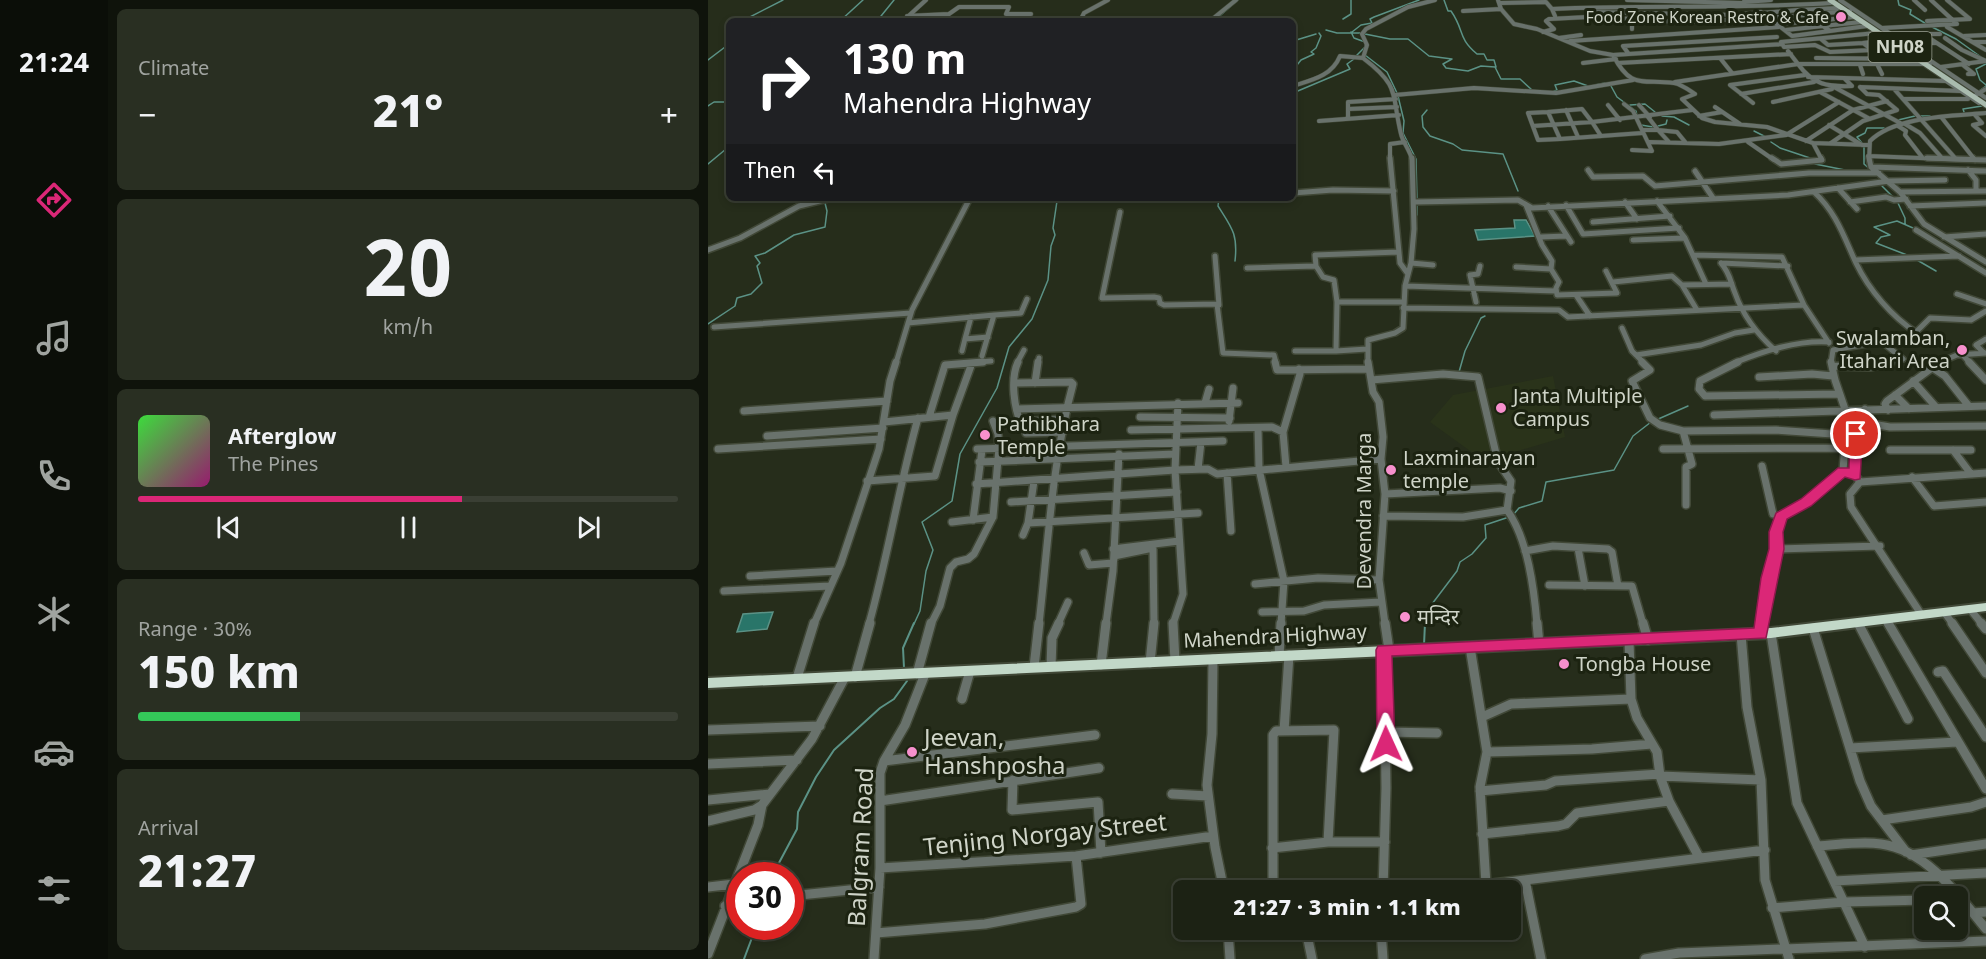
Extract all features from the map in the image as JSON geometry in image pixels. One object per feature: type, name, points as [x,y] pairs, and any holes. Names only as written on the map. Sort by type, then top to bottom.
[{"type":"highway","name":"Mahendra Highway","points":[[708,683],[1766,634],[1986,607]]},
{"type":"main road","name":"NH08","points":[[1831,1],[1896,41],[1957,88],[1986,103]]},
{"type":"main road","name":"NH08","points":[[1850,13],[1889,34],[1896,41]]},
{"type":"main road","name":"NH08","points":[[1928,64],[1943,70],[1972,95]]},
{"type":"street","points":[[905,18],[926,0]]},
{"type":"street","points":[[1082,18],[1084,13],[1108,0]]},
{"type":"street","points":[[1214,18],[1236,0]]},
{"type":"street","points":[[1363,58],[1367,45],[1362,34],[1366,29],[1411,6],[1435,0]]},
{"type":"street","points":[[1629,0],[1771,0]]},
{"type":"street","points":[[1840,0],[1957,88]]},
{"type":"street","points":[[1914,0],[1925,10]]},
{"type":"street","points":[[1628,53],[1623,46],[1777,38],[1876,27],[1931,27],[1957,24],[1931,0]]},
{"type":"street","points":[[1928,21],[1970,19],[1947,0]]},
{"type":"street","points":[[1831,1],[1861,22],[1876,27],[1840,38],[1783,44],[1628,53],[1616,59],[1543,32],[1514,24],[1498,2],[1545,2],[1554,13],[1581,12],[1579,8],[1755,7],[1831,1]]},
{"type":"street","points":[[1636,6],[1638,12]]},
{"type":"street","points":[[1938,7],[1955,6]]},
{"type":"street","points":[[907,15],[950,14],[959,7],[1009,7],[1006,14],[1030,14]]},
{"type":"street","points":[[1755,7],[1792,36]]},
{"type":"street","points":[[1592,12],[1735,15],[1838,8]]},
{"type":"street","points":[[1463,11],[1502,9]]},
{"type":"street","points":[[1798,10],[1830,31]]},
{"type":"street","points":[[1543,32],[1554,28],[1546,21],[1581,17],[1681,22],[1850,13]]},
{"type":"street","points":[[1568,42],[1618,35],[1729,32],[1815,21],[1850,13]]},
{"type":"street","points":[[1632,19],[1632,29]]},
{"type":"street","points":[[1786,30],[1861,22]]},
{"type":"street","points":[[1945,26],[1986,50]]},
{"type":"street","points":[[1889,34],[1940,34]]},
{"type":"street","points":[[1922,34],[1970,64]]},
{"type":"street","points":[[1559,38],[1581,35]]},
{"type":"street","points":[[1964,36],[1986,35]]},
{"type":"street","points":[[1777,38],[1806,76],[1814,82],[1833,87],[1901,125],[1920,133],[1942,158]]},
{"type":"street","points":[[1830,38],[1847,51]]},
{"type":"street","points":[[1840,38],[1857,50]]},
{"type":"street","points":[[1945,38],[1962,50],[1986,61]]},
{"type":"street","points":[[1821,39],[1836,51]]},
{"type":"street","points":[[1811,40],[1826,52],[1881,50],[1872,42]]},
{"type":"street","points":[[1802,41],[1808,46]]},
{"type":"street","points":[[1896,41],[1914,59]]},
{"type":"street","points":[[1783,44],[1808,46],[1896,41],[1951,42]]},
{"type":"street","points":[[1973,42],[1986,42]]},
{"type":"street","points":[[1863,43],[1872,50]]},
{"type":"street","points":[[1583,63],[1616,59],[1720,58],[1791,54]]},
{"type":"street","points":[[1295,351],[1367,349],[1368,340],[1374,336],[1402,331],[1405,286],[1411,263],[1415,202],[1412,160],[1405,141],[1401,137],[1395,97],[1384,74],[1363,58],[1340,56],[1339,63],[1330,72],[1296,85]]},
{"type":"street","points":[[1720,58],[1732,73]]},
{"type":"street","points":[[1815,58],[1914,59],[1928,64]]},
{"type":"street","points":[[1616,59],[1623,72],[1633,80],[1643,83],[1674,82],[1798,64],[1928,64]]},
{"type":"street","points":[[1943,70],[1986,61]]},
{"type":"street","points":[[1817,64],[1833,87]]},
{"type":"street","points":[[1877,64],[1882,74]]},
{"type":"street","points":[[1847,65],[1849,74]]},
{"type":"street","points":[[1860,65],[1863,74]]},
{"type":"street","points":[[1963,65],[1974,74],[1968,74]]},
{"type":"street","points":[[1753,103],[1730,85],[1806,76],[1946,81]]},
{"type":"street","points":[[1844,78],[1852,86]]},
{"type":"street","points":[[1348,119],[1349,102],[1474,88],[1556,93],[1633,80]]},
{"type":"street","points":[[1674,82],[1695,94],[1681,100],[1699,116],[1715,122],[1767,127],[1813,143],[1869,145]]},
{"type":"street","points":[[1741,94],[1814,82]]},
{"type":"street","points":[[1773,102],[1833,87],[1852,86],[1895,90],[1957,88]]},
{"type":"street","points":[[1830,144],[1870,119],[1897,110],[1877,94],[1867,94],[1860,87]]},
{"type":"street","points":[[1903,99],[1972,95],[1986,89]]},
{"type":"street","points":[[1895,90],[1956,159]]},
{"type":"street","points":[[1820,92],[1870,119]]},
{"type":"street","points":[[1806,141],[1853,110],[1887,101]]},
{"type":"street","points":[[1649,142],[1748,142],[1786,135],[1839,102]]},
{"type":"street","points":[[1624,104],[1633,111],[1652,151],[1632,150]]},
{"type":"street","points":[[1608,105],[1620,120]]},
{"type":"street","points":[[1639,105],[1669,142]]},
{"type":"street","points":[[1348,109],[1397,107]]},
{"type":"street","points":[[1715,107],[1742,125]]},
{"type":"street","points":[[1601,136],[1582,109],[1528,113],[1538,140],[1601,136],[1658,130],[1677,132],[1686,142]]},
{"type":"street","points":[[1566,110],[1578,137]]},
{"type":"street","points":[[1533,126],[1620,120],[1692,110]]},
{"type":"street","points":[[1548,112],[1560,139]]},
{"type":"street","points":[[1699,116],[1722,112]]},
{"type":"street","points":[[1986,112],[1921,120],[1901,125],[1876,135],[1869,145],[1868,156],[1871,166],[1900,192],[1924,224],[1986,262]]},
{"type":"street","points":[[1319,121],[1399,115]]},
{"type":"street","points":[[1975,115],[1982,123],[1973,125],[1986,136]]},
{"type":"street","points":[[1942,118],[1975,160]]},
{"type":"street","points":[[1829,125],[1862,144]]},
{"type":"street","points":[[1901,125],[1906,131],[1905,135],[1922,158]]},
{"type":"street","points":[[1405,141],[1390,144],[1400,263],[1408,274]]},
{"type":"street","points":[[1748,142],[1781,164],[1822,159],[1813,143]]},
{"type":"street","points":[[1868,156],[1986,160]]},
{"type":"street","points":[[1798,163],[1809,173]]},
{"type":"street","points":[[1871,166],[1986,171]]},
{"type":"street","points":[[1937,169],[1954,190]]},
{"type":"street","points":[[1587,170],[1593,177],[1643,176],[1653,185],[1809,173],[1879,173]]},
{"type":"street","points":[[1968,170],[1976,180],[1976,190]]},
{"type":"street","points":[[1695,171],[1713,198]]},
{"type":"street","points":[[1526,206],[1532,208],[1814,192],[1876,185],[1888,181],[1945,180]]},
{"type":"street","points":[[1976,180],[1986,181]]},
{"type":"street","points":[[1838,188],[1857,209]]},
{"type":"street","points":[[1296,193],[1333,190],[1394,191]]},
{"type":"street","points":[[1900,192],[1986,191]]},
{"type":"street","points":[[1814,192],[1825,201],[1841,227],[1855,260],[1903,324],[1917,333]]},
{"type":"street","points":[[1850,202],[1886,197],[1895,200],[1906,199]]},
{"type":"street","points":[[708,250],[740,238],[799,206],[820,201]]},
{"type":"street","points":[[797,678],[815,621],[837,571],[881,439],[890,381],[911,313],[968,201]]},
{"type":"street","points":[[1415,202],[1523,201],[1541,237],[1542,245],[1552,261],[1551,269],[1559,282],[1556,291]]},
{"type":"street","points":[[1657,201],[1685,238],[1706,284]]},
{"type":"street","points":[[1625,202],[1637,219]]},
{"type":"street","points":[[1910,206],[1986,203]]},
{"type":"street","points":[[1566,205],[1583,234],[1679,228]]},
{"type":"street","points":[[1548,206],[1570,242]]},
{"type":"street","points":[[1120,212],[1101,297],[1157,297],[1164,305],[1219,305]]},
{"type":"street","points":[[1593,222],[1670,216]]},
{"type":"street","points":[[1916,230],[1959,256],[1972,267],[1986,273]]},
{"type":"street","points":[[1944,237],[1986,234]]},
{"type":"street","points":[[1541,237],[1566,236]]},
{"type":"street","points":[[1633,240],[1685,238]]},
{"type":"street","points":[[1336,351],[1337,302],[1334,280],[1323,277],[1316,266],[1315,255],[1399,252]]},
{"type":"street","points":[[1693,255],[1782,256],[1804,305],[1833,350],[1833,376],[1846,410],[1847,435],[1843,471],[1806,502],[1780,517],[1769,578],[1766,634],[1797,803],[1865,947]]},
{"type":"street","points":[[1215,256],[1223,353],[1272,354],[1276,358],[1277,370],[1369,369]]},
{"type":"street","points":[[1855,260],[1959,256]]},
{"type":"street","points":[[1978,258],[1986,257]]},
{"type":"street","points":[[1411,263],[1433,265]]},
{"type":"street","points":[[1776,351],[1754,330],[1735,294],[1729,272],[1721,263],[1788,266]]},
{"type":"street","points":[[1247,268],[1316,266]]},
{"type":"street","points":[[1476,302],[1470,275],[1478,274],[1480,266]]},
{"type":"street","points":[[1515,267],[1551,269]]},
{"type":"street","points":[[1556,291],[1557,295],[1617,293],[1606,271]]},
{"type":"street","points":[[1613,282],[1672,276],[1682,285],[1697,310]]},
{"type":"street","points":[[1682,285],[1732,284]]},
{"type":"street","points":[[1405,286],[1556,291]]},
{"type":"street","points":[[1957,294],[1986,304]]},
{"type":"street","points":[[1576,295],[1590,316]]},
{"type":"street","points":[[908,323],[1021,313],[1027,299]]},
{"type":"street","points":[[1337,302],[1559,310],[1566,317],[1804,305]]},
{"type":"street","points":[[1833,350],[1882,342],[1917,333],[1930,318],[1971,320],[1986,311]]},
{"type":"street","points":[[714,327],[911,313]]},
{"type":"street","points":[[982,356],[994,315]]},
{"type":"street","points":[[962,351],[971,317]]},
{"type":"street","points":[[1622,328],[1636,355],[1650,370],[1632,381],[1650,418],[1659,424],[1683,431],[1776,430],[1847,435]]},
{"type":"street","points":[[1636,355],[1701,345],[1735,333],[1754,330]]},
{"type":"street","points":[[965,339],[988,337]]},
{"type":"street","points":[[1985,354],[1976,345],[1986,339]]},
{"type":"street","points":[[1829,342],[1811,341],[1748,358],[1707,375],[1700,381],[1699,389],[1705,396],[1838,394]]},
{"type":"street","points":[[1833,366],[1869,367],[1903,359],[1882,342]]},
{"type":"street","name":"Devendra Marga","points":[[1367,349],[1373,392],[1379,402],[1385,494],[1379,580],[1386,650],[1383,880]]},
{"type":"street","points":[[1024,350],[1013,372],[1021,424],[1065,419]]},
{"type":"street","points":[[1888,410],[1886,402],[1933,368],[1938,361],[1962,354],[1985,354]]},
{"type":"street","points":[[1962,354],[1986,380]]},
{"type":"street","points":[[1035,383],[1039,358]]},
{"type":"street","points":[[929,417],[945,365],[992,361]]},
{"type":"street","points":[[867,481],[935,476],[953,415],[972,363]]},
{"type":"street","points":[[1933,368],[1945,376],[1968,405]]},
{"type":"street","points":[[1286,467],[1283,432],[1300,374],[1299,369]]},
{"type":"street","points":[[1759,377],[1812,374],[1833,376]]},
{"type":"street","points":[[1371,380],[1476,375],[1498,462],[1511,481],[1510,514],[1533,584],[1539,644]]},
{"type":"street","points":[[1913,381],[1936,407]]},
{"type":"street","points":[[1015,383],[1072,382],[1056,478],[1034,668]]},
{"type":"street","points":[[1229,429],[1234,404],[1233,388]]},
{"type":"street","points":[[1205,403],[1209,389]]},
{"type":"street","points":[[1895,395],[1909,409]]},
{"type":"street","points":[[744,411],[887,401]]},
{"type":"street","points":[[1017,409],[1178,403],[1234,404]]},
{"type":"street","points":[[1175,661],[1173,624],[1183,594],[1175,470],[1178,403]]},
{"type":"street","points":[[1714,415],[1986,406]]},
{"type":"street","points":[[1865,409],[1856,434],[1858,479],[1850,495],[1851,507],[1880,546],[1921,614]]},
{"type":"street","points":[[767,436],[883,425],[918,418],[953,415]]},
{"type":"street","points":[[1140,417],[1230,418]]},
{"type":"street","points":[[743,862],[758,825],[762,805],[797,760],[850,677],[895,519],[901,480],[918,418]]},
{"type":"street","points":[[952,522],[993,518],[999,448],[998,434],[993,421]]},
{"type":"street","points":[[1860,422],[1890,427],[1986,426]]},
{"type":"street","points":[[1131,430],[1272,427],[1283,432]]},
{"type":"street","points":[[1258,428],[1259,469],[1284,582],[1282,612],[1284,731]]},
{"type":"street","points":[[1683,431],[1692,464],[1686,467],[1686,505]]},
{"type":"street","points":[[810,444],[816,432]]},
{"type":"street","points":[[1026,434],[1063,432]]},
{"type":"street","points":[[718,449],[881,439]]},
{"type":"street","points":[[1904,440],[1908,450]]},
{"type":"street","points":[[973,520],[980,449],[1223,441]]},
{"type":"street","points":[[1198,469],[1201,442]]},
{"type":"street","points":[[1041,461],[1045,446]]},
{"type":"street","points":[[1663,449],[1845,448]]},
{"type":"street","points":[[1890,450],[1971,450]]},
{"type":"street","points":[[1953,450],[1971,474]]},
{"type":"street","points":[[980,462],[1175,454]]},
{"type":"street","points":[[1113,567],[1119,455]]},
{"type":"street","points":[[976,484],[1198,469],[1208,469],[1217,474],[1381,459]]},
{"type":"street","points":[[1762,466],[1773,514]]},
{"type":"street","points":[[1843,471],[1858,479],[1876,483],[1912,477],[1986,473]]},
{"type":"street","points":[[1227,473],[1231,531]]},
{"type":"street","points":[[1912,477],[1934,506],[1986,502]]},
{"type":"street","points":[[1023,535],[1028,523],[1034,481]]},
{"type":"street","points":[[1385,494],[1500,488],[1511,491]]},
{"type":"street","points":[[1011,502],[1177,492]]},
{"type":"street","points":[[1028,523],[1198,513]]},
{"type":"street","points":[[1383,516],[1463,517],[1510,514]]},
{"type":"street","name":"Balgram Road","points":[[874,959],[880,868],[880,773],[884,761],[905,725],[921,674],[932,620],[940,606],[950,568],[956,562],[968,559],[974,554],[993,518]]},
{"type":"street","points":[[1113,549],[1179,541]]},
{"type":"street","points":[[1524,551],[1553,546],[1611,551],[1618,586]]},
{"type":"street","points":[[1776,549],[1880,546]]},
{"type":"street","points":[[1101,665],[1114,556],[1153,548],[1154,639],[1150,663]]},
{"type":"street","points":[[1578,548],[1585,585]]},
{"type":"street","points":[[1084,553],[1090,568],[1113,567]]},
{"type":"street","points":[[750,576],[837,571]]},
{"type":"street","points":[[1255,584],[1318,578],[1379,580]]},
{"type":"street","points":[[1549,585],[1634,587],[1648,640]]},
{"type":"street","points":[[724,591],[830,586]]},
{"type":"street","points":[[1051,667],[1052,638],[1068,602]]},
{"type":"street","points":[[1262,612],[1304,611],[1324,605],[1381,602]]},
{"type":"street","points":[[1970,609],[1986,629]]},
{"type":"street","points":[[1944,612],[1986,673]]},
{"type":"street","points":[[1886,619],[1986,789]]},
{"type":"street","points":[[1858,622],[1908,719]]},
{"type":"street","points":[[1814,628],[1860,781],[1871,806],[1909,853],[1938,875],[1986,929]]},
{"type":"street","points":[[1741,634],[1747,707],[1761,780],[1765,880],[1787,954]]},
{"type":"street","points":[[1629,641],[1631,699],[1637,718],[1657,752],[1660,775],[1669,801],[1699,857]]},
{"type":"street","points":[[1470,647],[1487,752],[1480,791],[1486,880]]},
{"type":"street","points":[[1213,659],[1212,734],[1207,784],[1213,836],[1222,880]]},
{"type":"street","points":[[962,699],[970,671]]},
{"type":"street","points":[[1938,672],[1943,671],[1986,737]]},
{"type":"street","points":[[1482,717],[1511,704],[1631,699]]},
{"type":"street","points":[[708,730],[820,726]]},
{"type":"street","points":[[1273,880],[1273,735],[1276,732],[1330,729],[1334,732],[1328,842]]},
{"type":"street","points":[[1386,732],[1437,733]]},
{"type":"street","points":[[884,761],[1095,735]]},
{"type":"street","points":[[1850,748],[1957,742]]},
{"type":"street","points":[[1487,752],[1592,749],[1652,744]]},
{"type":"street","points":[[708,764],[797,760]]},
{"type":"street","points":[[880,801],[1099,768]]},
{"type":"street","points":[[1480,791],[1546,785],[1555,781],[1660,775],[1761,780]]},
{"type":"street","points":[[1013,780],[1011,807],[1012,810],[1018,812],[1098,802],[1101,853]]},
{"type":"street","points":[[708,800],[770,794]]},
{"type":"street","points":[[1172,794],[1208,796]]},
{"type":"street","points":[[1482,834],[1558,826],[1566,824],[1577,813],[1669,801]]},
{"type":"street","points":[[1882,820],[1971,807],[1986,802]]},
{"type":"street","points":[[708,821],[753,810],[762,805]]},
{"type":"street","name":"Tenjing Norgay Street","points":[[880,868],[1076,856],[1213,836]]},
{"type":"street","points":[[1272,848],[1328,842],[1385,842]]},
{"type":"street","points":[[1818,846],[1884,843],[1909,853],[1986,843]]},
{"type":"street","points":[[1521,881],[1596,869],[1765,850]]},
{"type":"street","points":[[876,933],[985,924],[1076,907],[1081,904],[1076,856]]},
{"type":"street","points":[[1834,881],[1986,873]]},
{"type":"street","points":[[1525,880],[1541,959]]},
{"type":"street","points":[[708,887],[726,885]]},
{"type":"street","points":[[804,895],[879,887]]},
{"type":"street","points":[[1772,908],[1844,902],[1914,900]]},
{"type":"street","points":[[709,950],[725,906]]},
{"type":"street","points":[[1973,913],[1986,912]]},
{"type":"street","points":[[1229,940],[1230,959]]},
{"type":"street","points":[[1308,940],[1312,959]]},
{"type":"street","points":[[1382,940],[1383,959]]},
{"type":"street","points":[[1645,959],[1679,953],[1787,954],[1865,947],[1986,941]]},
{"type":"shaded area","name":"Janta Multiple Campus","points":[[1553,376],[1565,437],[1484,461],[1430,422],[1453,395]]},
{"type":"water","points":[[1514,220],[1526,220],[1535,236],[1478,240],[1475,230],[1515,228]]},
{"type":"water","points":[[773,612],[767,629],[737,632],[743,614]]},
{"type":"waterway","points":[[748,18],[783,0]]},
{"type":"waterway","points":[[843,18],[863,0]]},
{"type":"waterway","points":[[879,18],[894,0]]},
{"type":"waterway","points":[[1217,18],[1238,0]]},
{"type":"waterway","points":[[1343,19],[1351,14],[1351,0]]},
{"type":"waterway","points":[[1352,32],[1361,25],[1372,23],[1370,19],[1374,17],[1419,0]]},
{"type":"waterway","points":[[1444,0],[1466,43],[1477,54],[1484,54],[1487,60],[1494,60],[1496,67]]},
{"type":"waterway","points":[[1898,0],[1899,5],[1911,10],[1910,14],[1928,25]]},
{"type":"waterway","points":[[1932,27],[1956,39],[1981,57]]},
{"type":"waterway","points":[[1326,30],[1352,33]]},
{"type":"waterway","points":[[1296,66],[1301,60],[1314,54],[1311,52],[1316,48],[1321,36],[1319,33]]},
{"type":"waterway","points":[[1352,33],[1360,33]]},
{"type":"waterway","points":[[1352,33],[1354,38],[1365,42],[1365,47],[1356,56]]},
{"type":"waterway","points":[[1296,40],[1316,34]]},
{"type":"waterway","points":[[1365,34],[1390,39],[1408,39],[1429,56],[1452,59],[1443,64],[1446,68],[1468,71],[1481,66],[1495,67],[1501,79],[1520,79],[1532,90]]},
{"type":"waterway","points":[[708,60],[726,46]]},
{"type":"waterway","points":[[1365,55],[1387,72],[1397,93]]},
{"type":"waterway","points":[[1296,92],[1350,69],[1347,64],[1354,59]]},
{"type":"waterway","points":[[1986,64],[1976,69],[1980,80],[1986,85]]},
{"type":"waterway","points":[[1554,91],[1557,90],[1555,85],[1574,81],[1588,86]]},
{"type":"waterway","points":[[1595,85],[1605,83]]},
{"type":"waterway","points":[[1611,86],[1617,97],[1636,111],[1637,116]]},
{"type":"waterway","points":[[1979,91],[1986,86]]},
{"type":"waterway","points":[[1398,96],[1404,121],[1403,133],[1416,159],[1417,201]]},
{"type":"waterway","points":[[708,106],[714,102],[726,102]]},
{"type":"waterway","points":[[1630,105],[1645,104],[1655,112]]},
{"type":"waterway","points":[[1964,112],[1963,109],[1982,106]]},
{"type":"waterway","points":[[1427,110],[1422,116],[1423,127],[1430,136],[1453,144],[1462,150],[1503,154],[1518,191]]},
{"type":"waterway","points":[[1662,116],[1674,117],[1689,125]]},
{"type":"waterway","points":[[1898,120],[1915,116]]},
{"type":"waterway","points":[[1919,116],[1930,116]]},
{"type":"waterway","points":[[1658,126],[1666,124],[1667,120]]},
{"type":"waterway","points":[[1641,125],[1653,127]]},
{"type":"waterway","points":[[1862,143],[1857,137],[1865,133],[1867,128],[1884,128]]},
{"type":"waterway","points":[[1754,131],[1766,137]]},
{"type":"waterway","points":[[1771,142],[1780,148],[1810,158]]},
{"type":"waterway","points":[[1864,147],[1864,164],[1872,171]]},
{"type":"waterway","points":[[708,164],[726,149]]},
{"type":"waterway","points":[[1815,164],[1850,171]]},
{"type":"waterway","points":[[1882,186],[1892,196]]},
{"type":"waterway","points":[[914,624],[920,611],[926,571],[933,550],[922,522],[952,501],[960,454],[997,388],[1009,347],[1032,319],[1048,280],[1051,246],[1055,235],[1053,228],[1057,201]]},
{"type":"waterway","points":[[1219,201],[1218,206],[1235,238],[1235,261]]},
{"type":"waterway","points":[[1897,201],[1905,218],[1905,224]]},
{"type":"waterway","points":[[708,324],[735,306],[737,298],[751,294],[762,283],[757,266],[760,263],[755,256],[765,253],[794,235],[825,227],[827,211],[825,203]]},
{"type":"waterway","points":[[1417,203],[1417,215]]},
{"type":"waterway","points":[[1907,255],[1876,243],[1881,237],[1890,235],[1874,227],[1897,221],[1913,228]]},
{"type":"waterway","points":[[1949,247],[1965,258]]},
{"type":"waterway","points":[[1917,260],[1936,271]]},
{"type":"waterway","points":[[1459,372],[1465,351],[1481,318],[1485,316]]},
{"type":"waterway","points":[[1656,420],[1688,406]]},
{"type":"waterway","points":[[1513,515],[1519,508],[1542,501],[1546,482],[1614,470],[1633,436],[1651,422]]},
{"type":"waterway","points":[[1424,624],[1432,604],[1457,571],[1460,562],[1472,554],[1486,538],[1485,525],[1509,517]]},
{"type":"waterway","points":[[904,668],[903,648],[914,623]]},
{"type":"waterway","points":[[1424,645],[1425,623]]},
{"type":"waterway","points":[[779,862],[797,829],[798,812],[816,777],[834,750],[880,708],[894,699],[907,681]]},
{"type":"waterway","points":[[744,959],[751,940]]},
{"type":"place","name":"Food Zone Korean Restro & Cafe","points":[[1841,17]]},
{"type":"place","name":"Swalamban, Itahari Area","points":[[1962,350]]},
{"type":"place","name":"Janta Multiple Campus","points":[[1501,408]]},
{"type":"place","name":"Pathibhara Temple","points":[[985,435]]},
{"type":"place","name":"Laxminarayan temple","points":[[1391,470]]},
{"type":"place","name":"मन्दिर","points":[[1405,617]]},
{"type":"place","name":"Tongba House","points":[[1564,664]]},
{"type":"place","name":"Jeevan, Hanshposha","points":[[912,752]]},
{"type":"route","points":[[1386,744],[1384,650],[1761,634],[1780,517],[1806,502],[1843,471],[1855,475],[1856,434]]}]
